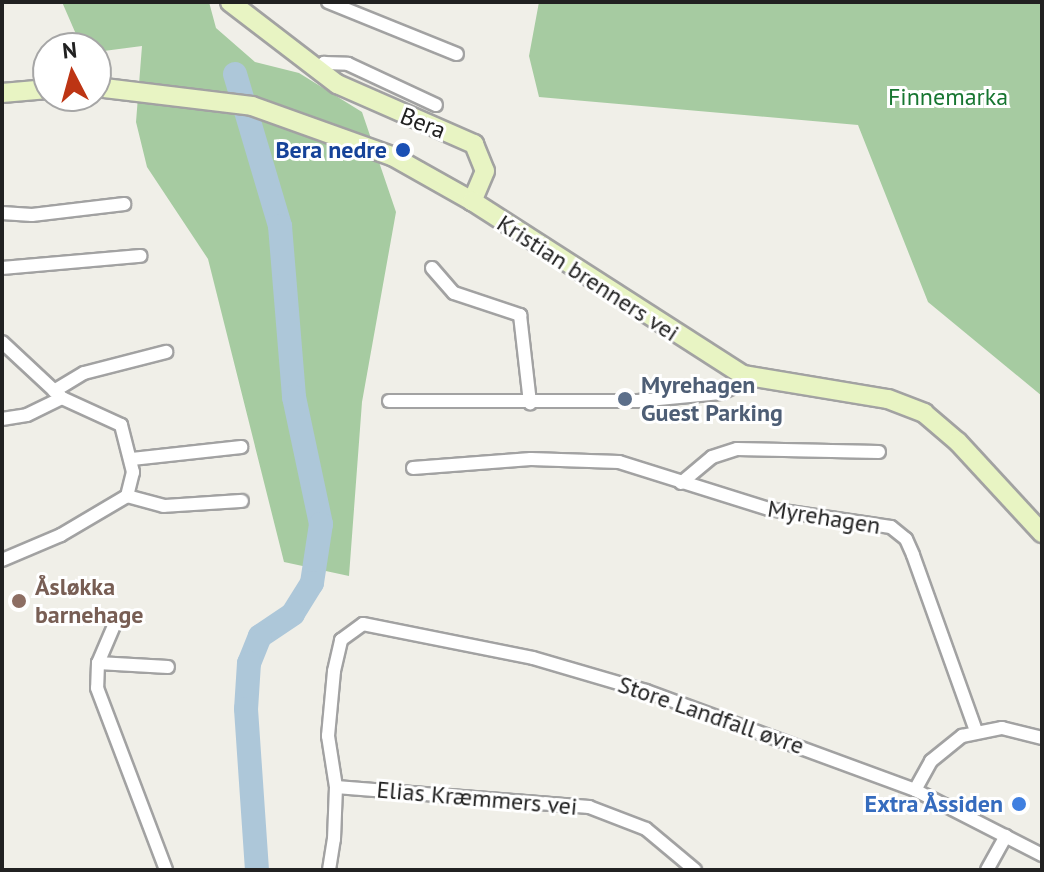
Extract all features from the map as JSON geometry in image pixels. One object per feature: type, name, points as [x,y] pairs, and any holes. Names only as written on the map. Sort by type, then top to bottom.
[{"type":"main road","name":"Bera","points":[[230,2],[317,71],[377,106],[474,144],[485,171],[472,201]]},
{"type":"main road","name":"Kristian brenners vei","points":[[112,88],[252,106],[392,156],[472,201],[743,375],[888,399],[924,413],[950,433],[1042,533]]},
{"type":"main road","points":[[2,93],[32,90]]},
{"type":"street","points":[[328,2],[457,54]]},
{"type":"street","name":"Bera","points":[[317,71],[324,63],[348,64],[436,105]]},
{"type":"street","points":[[2,213],[32,215],[124,204]]},
{"type":"street","points":[[2,268],[140,256]]},
{"type":"street","points":[[432,268],[454,293],[520,315],[530,403]]},
{"type":"street","points":[[2,342],[58,395],[121,425],[132,459],[127,496]]},
{"type":"street","points":[[2,419],[27,415],[84,373],[166,352]]},
{"type":"street","points":[[389,401],[530,403],[721,393],[736,386],[743,375]]},
{"type":"street","points":[[132,459],[241,447]]},
{"type":"street","points":[[681,483],[712,457],[737,449],[879,452]]},
{"type":"street","name":"Myrehagen","points":[[413,468],[592,459],[642,467],[681,483],[769,509],[899,531],[913,555],[976,731]]},
{"type":"street","points":[[2,560],[61,535],[127,496],[164,506],[242,501]]},
{"type":"street","points":[[116,621],[98,663],[102,711],[166,870]]},
{"type":"street","name":"Store Landfall øvre","points":[[336,787],[328,736],[334,671],[341,640],[363,624],[533,658],[646,691],[915,790],[1042,855]]},
{"type":"street","points":[[98,663],[168,667]]},
{"type":"street","points":[[915,790],[939,752],[976,731],[1016,729],[1042,738]]},
{"type":"street","points":[[329,870],[336,787]]},
{"type":"street","name":"Elias Kræmmers vei","points":[[336,787],[589,807],[646,829],[695,870]]},
{"type":"street","points":[[987,870],[1006,836]]},
{"type":"green space","points":[[62,2],[209,2],[216,28],[255,62],[299,73],[362,112],[396,212],[362,402],[349,576],[284,562],[208,259],[147,167],[136,122],[142,46],[112,50],[112,32],[75,32]]},
{"type":"green space","name":"Finnemarka","points":[[539,2],[1042,2],[1042,396],[928,302],[858,125],[539,97],[529,56]]},
{"type":"waterway","points":[[235,74],[280,226],[294,397],[321,524],[312,583],[293,614],[260,636],[249,663],[246,709],[257,870]]},
{"type":"place","name":"Bera nedre","points":[[403,150]]},
{"type":"place","name":"Myrehagen Guest Parking","points":[[625,399]]},
{"type":"place","name":"Åsløkka barnehage","points":[[19,601]]},
{"type":"place","name":"Extra Åssiden","points":[[1019,804]]}]
